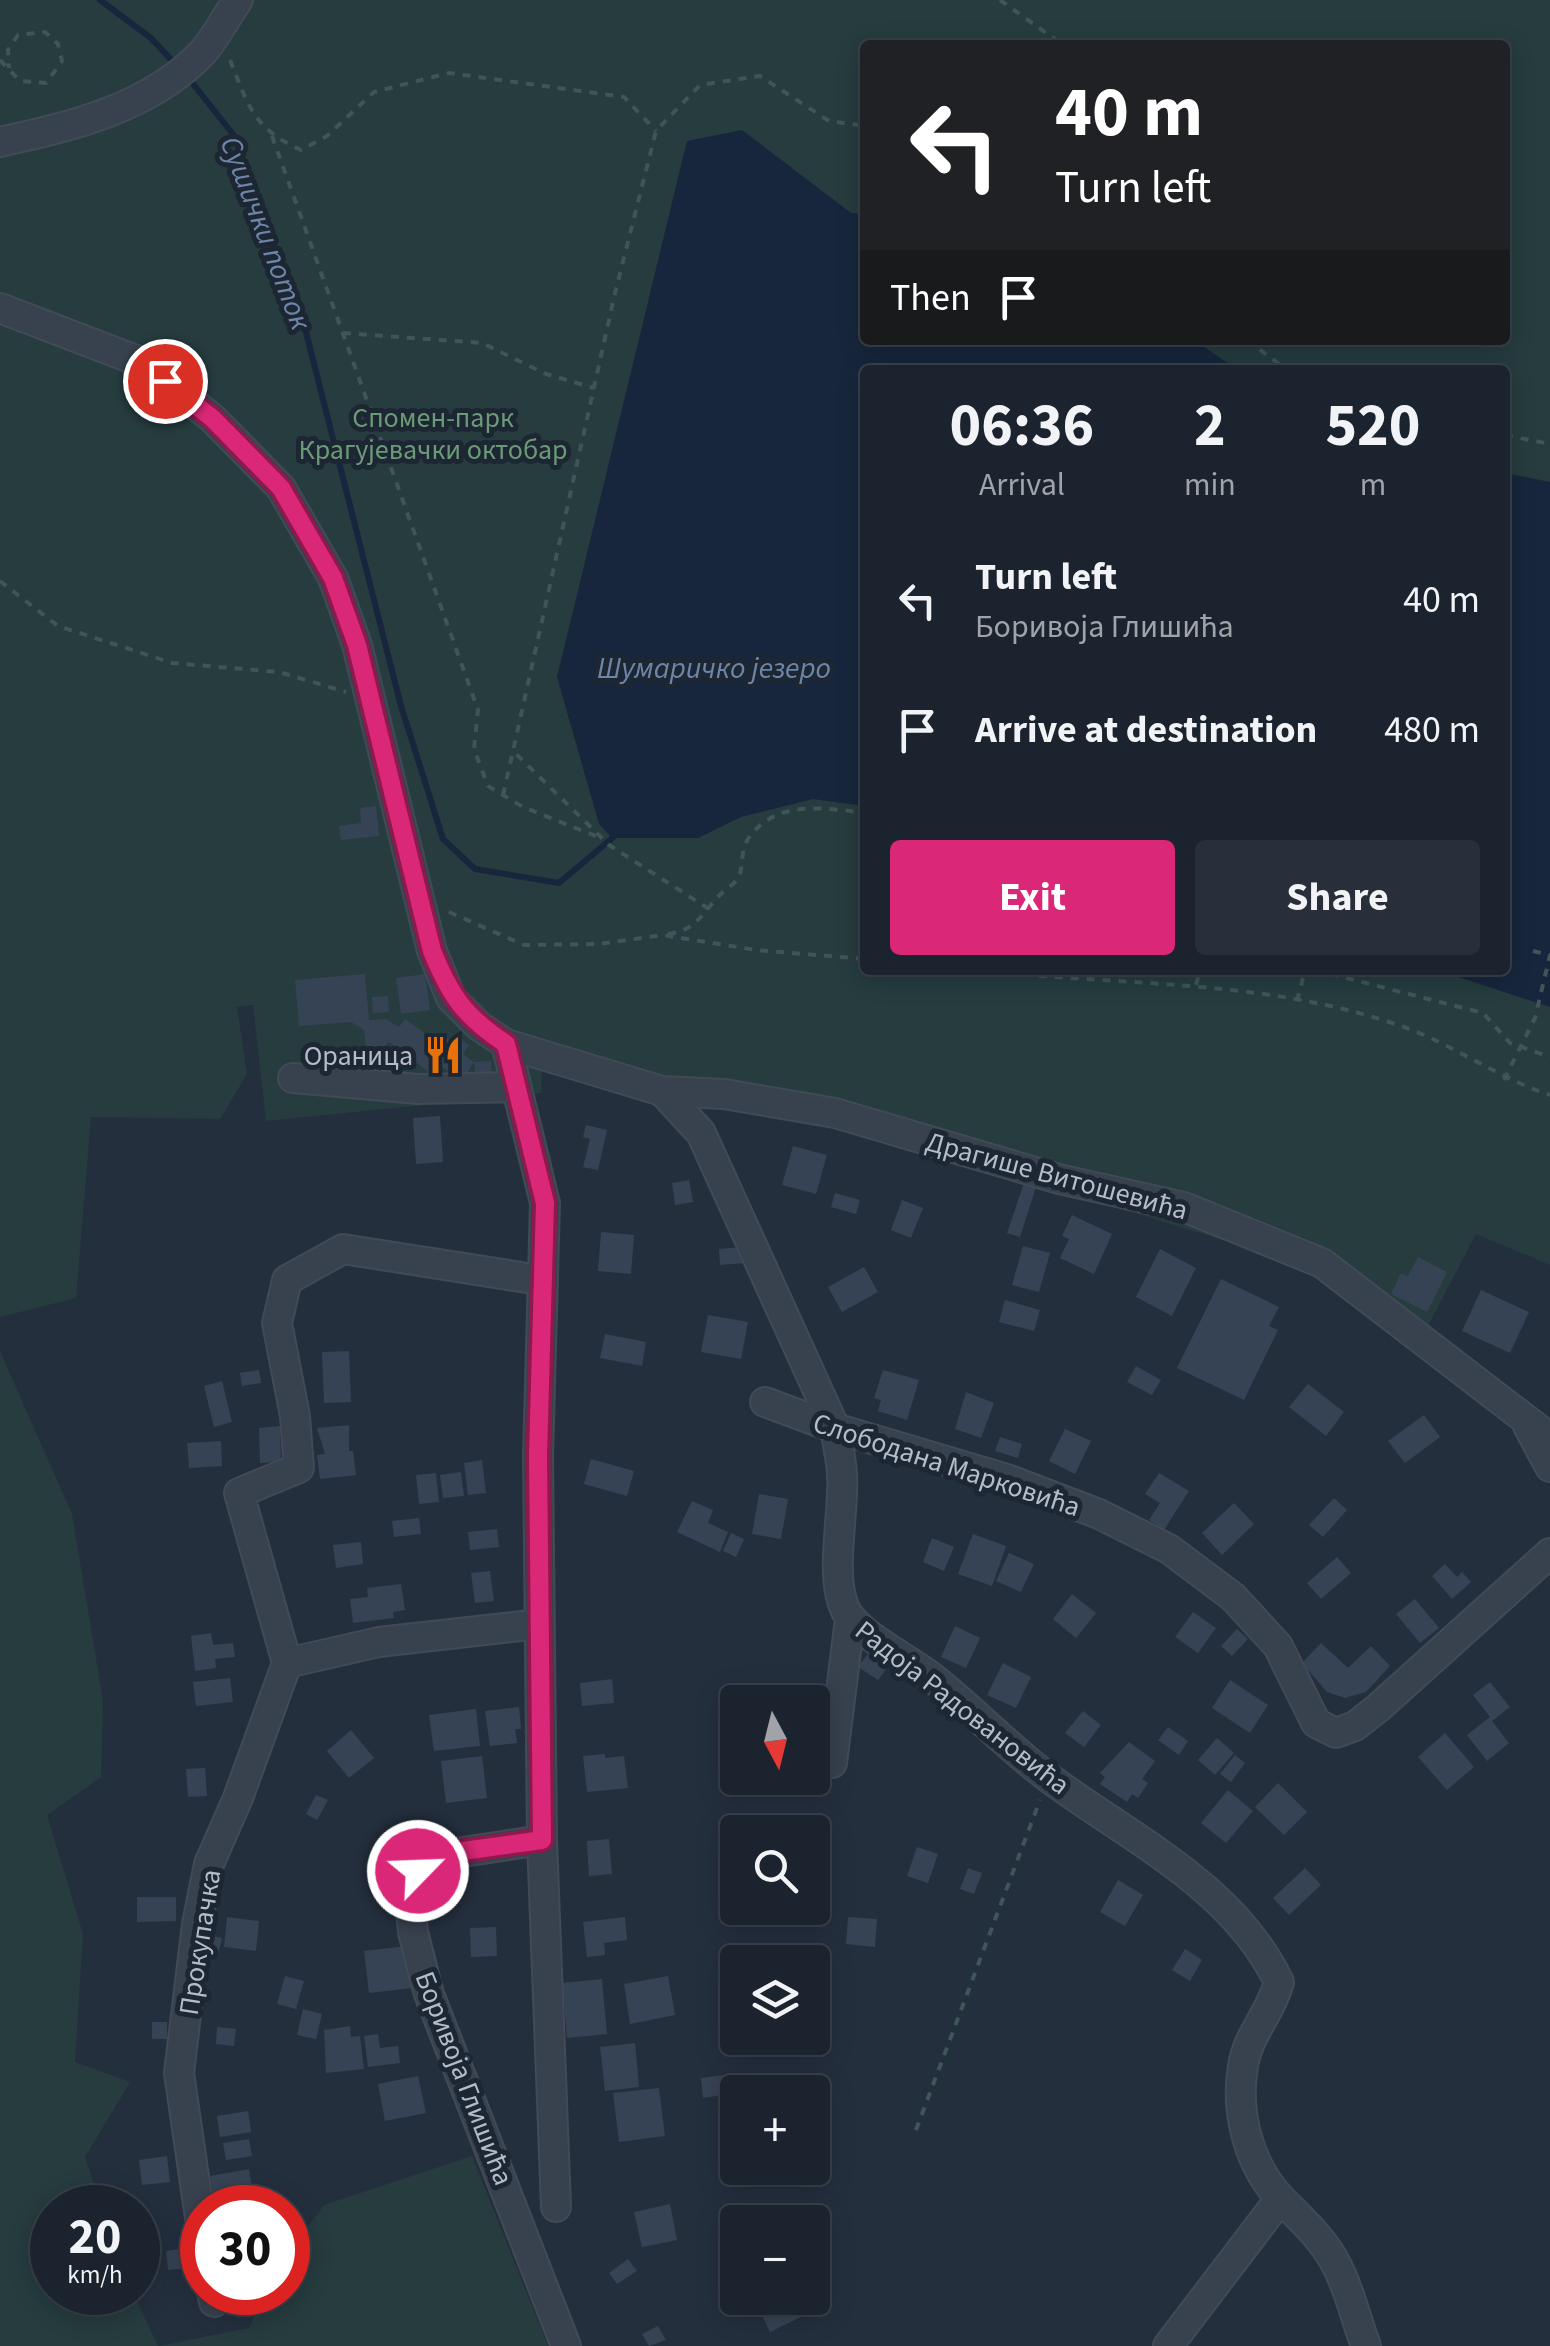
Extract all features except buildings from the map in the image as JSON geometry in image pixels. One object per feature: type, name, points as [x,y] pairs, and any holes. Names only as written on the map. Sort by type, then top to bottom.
[{"type":"street","points":[[0,142],[106,114],[163,86],[210,41],[238,0]]},
{"type":"street","points":[[0,308],[141,362],[212,418],[281,488],[333,578],[370,698],[422,896],[432,951],[451,998],[479,1026],[506,1044]]},
{"type":"street","name":"Боривоја Глишића","points":[[506,1044],[545,1203],[540,1280],[538,1624],[556,2207]]},
{"type":"street","name":"Драгише Витошевића","points":[[506,1044],[662,1091],[724,1094],[835,1113],[1059,1180],[1184,1207],[1322,1263],[1550,1438]]},
{"type":"street","points":[[293,1078],[418,1089],[516,1087]]},
{"type":"street","name":"Радоја Радовановића","points":[[662,1091],[701,1133],[835,1428],[842,1472],[840,1579],[842,1604],[850,1619],[932,1678],[1048,1777],[1160,1852],[1221,1903],[1268,1960],[1279,1982],[1274,2006],[1253,2034],[1242,2067],[1241,2120],[1254,2158],[1280,2199]]},
{"type":"street","points":[[538,1624],[379,1642],[287,1664],[238,1493],[299,1468],[295,1416],[277,1322],[287,1280],[343,1249],[540,1280]]},
{"type":"street","name":"Слободана Марковића","points":[[765,1402],[835,1428],[1007,1479],[1100,1514],[1170,1549],[1233,1597],[1278,1646],[1316,1723],[1336,1733],[1355,1726],[1550,1552]]},
{"type":"street","points":[[1524,1420],[1550,1467]]},
{"type":"street","points":[[832,1763],[850,1619]]},
{"type":"street","name":"Прокупачка","points":[[195,2185],[179,2074],[197,1924],[209,1864],[238,1798],[287,1664]]},
{"type":"street","name":"Боривоја Глишића","points":[[542,1840],[456,1852],[418,1871],[410,1902],[428,1994],[566,2346]]},
{"type":"street","points":[[1168,2346],[1280,2199],[1309,2224],[1337,2265],[1366,2346]]},
{"type":"path","points":[[1000,0],[1056,40]]},
{"type":"path","points":[[0,60],[28,85],[46,83],[62,62],[58,44],[44,32],[18,35],[8,50],[9,68]]},
{"type":"path","points":[[210,41],[252,115],[272,136],[301,150],[327,136],[374,92],[449,73],[624,97],[656,131]]},
{"type":"path","points":[[503,795],[656,131],[700,85],[760,76],[829,122],[860,125]]},
{"type":"path","points":[[272,136],[478,710],[474,749],[488,786],[602,839]]},
{"type":"path","points":[[342,332],[482,343],[546,374],[594,388]]},
{"type":"path","points":[[1254,345],[1280,365]]},
{"type":"path","points":[[1510,436],[1550,444]]},
{"type":"path","points":[[0,580],[58,626],[172,663],[278,672],[370,698]]},
{"type":"path","points":[[513,750],[609,845],[709,909]]},
{"type":"path","points":[[445,910],[524,945],[599,944],[685,932],[738,879],[740,857],[749,837],[774,817],[820,806],[860,812]]},
{"type":"path","points":[[663,935],[756,950],[860,958]]},
{"type":"path","points":[[1504,1080],[1523,1047],[1550,955],[1533,950]]},
{"type":"path","points":[[1061,975],[1196,985],[1297,1001],[1398,1024],[1472,1058],[1504,1080],[1550,1094]]},
{"type":"path","points":[[1196,985],[1199,975]]},
{"type":"path","points":[[1297,1001],[1304,975]]},
{"type":"path","points":[[1335,975],[1483,1013],[1510,1043],[1550,1056]]},
{"type":"path","points":[[916,2130],[1048,1777]]},
{"type":"green space","name":"Спомен-парк Крагујевачки октобар","points":[[0,0],[1550,0],[1550,1265],[1476,1234],[1418,1345],[1328,1278],[1246,1247],[860,1129],[542,1065],[541,1093],[266,1121],[253,1005],[237,1007],[247,1074],[220,1119],[91,1117],[76,1298],[0,1317]]},
{"type":"green space","points":[[0,1351],[72,1514],[103,1701],[101,1777],[47,1815],[83,1934],[75,2062],[130,2082],[85,2157],[95,2185],[30,2185],[30,2315],[143,2315],[158,2346],[0,2346]]},
{"type":"green space","points":[[472,2156],[548,2346],[159,2346],[249,2328],[255,2315],[310,2315],[310,2224],[324,2205]]},
{"type":"water","name":"Шумаричко језеро","points":[[742,130],[851,213],[860,214],[860,345],[1201,345],[1231,365],[860,365],[860,805],[813,799],[741,817],[698,838],[612,838],[599,824],[557,677],[687,141]]},
{"type":"water","points":[[1510,474],[1550,482],[1550,1007],[1452,975],[1510,975]]},
{"type":"waterway","name":"Сушички поток","points":[[100,0],[151,38],[177,66]]},
{"type":"waterway","name":"Сушички поток","points":[[186,75],[236,138],[256,206],[296,293],[401,706],[443,839],[475,869],[559,883],[617,834]]},
{"type":"place","name":"Ораница","points":[[443,1055]]},
{"type":"route","points":[[165,381],[212,418],[281,488],[333,578],[357,645],[422,896],[432,951],[451,998],[479,1026],[506,1044],[541,1179],[545,1203],[538,1456],[542,1840],[456,1852],[418,1871]]}]
